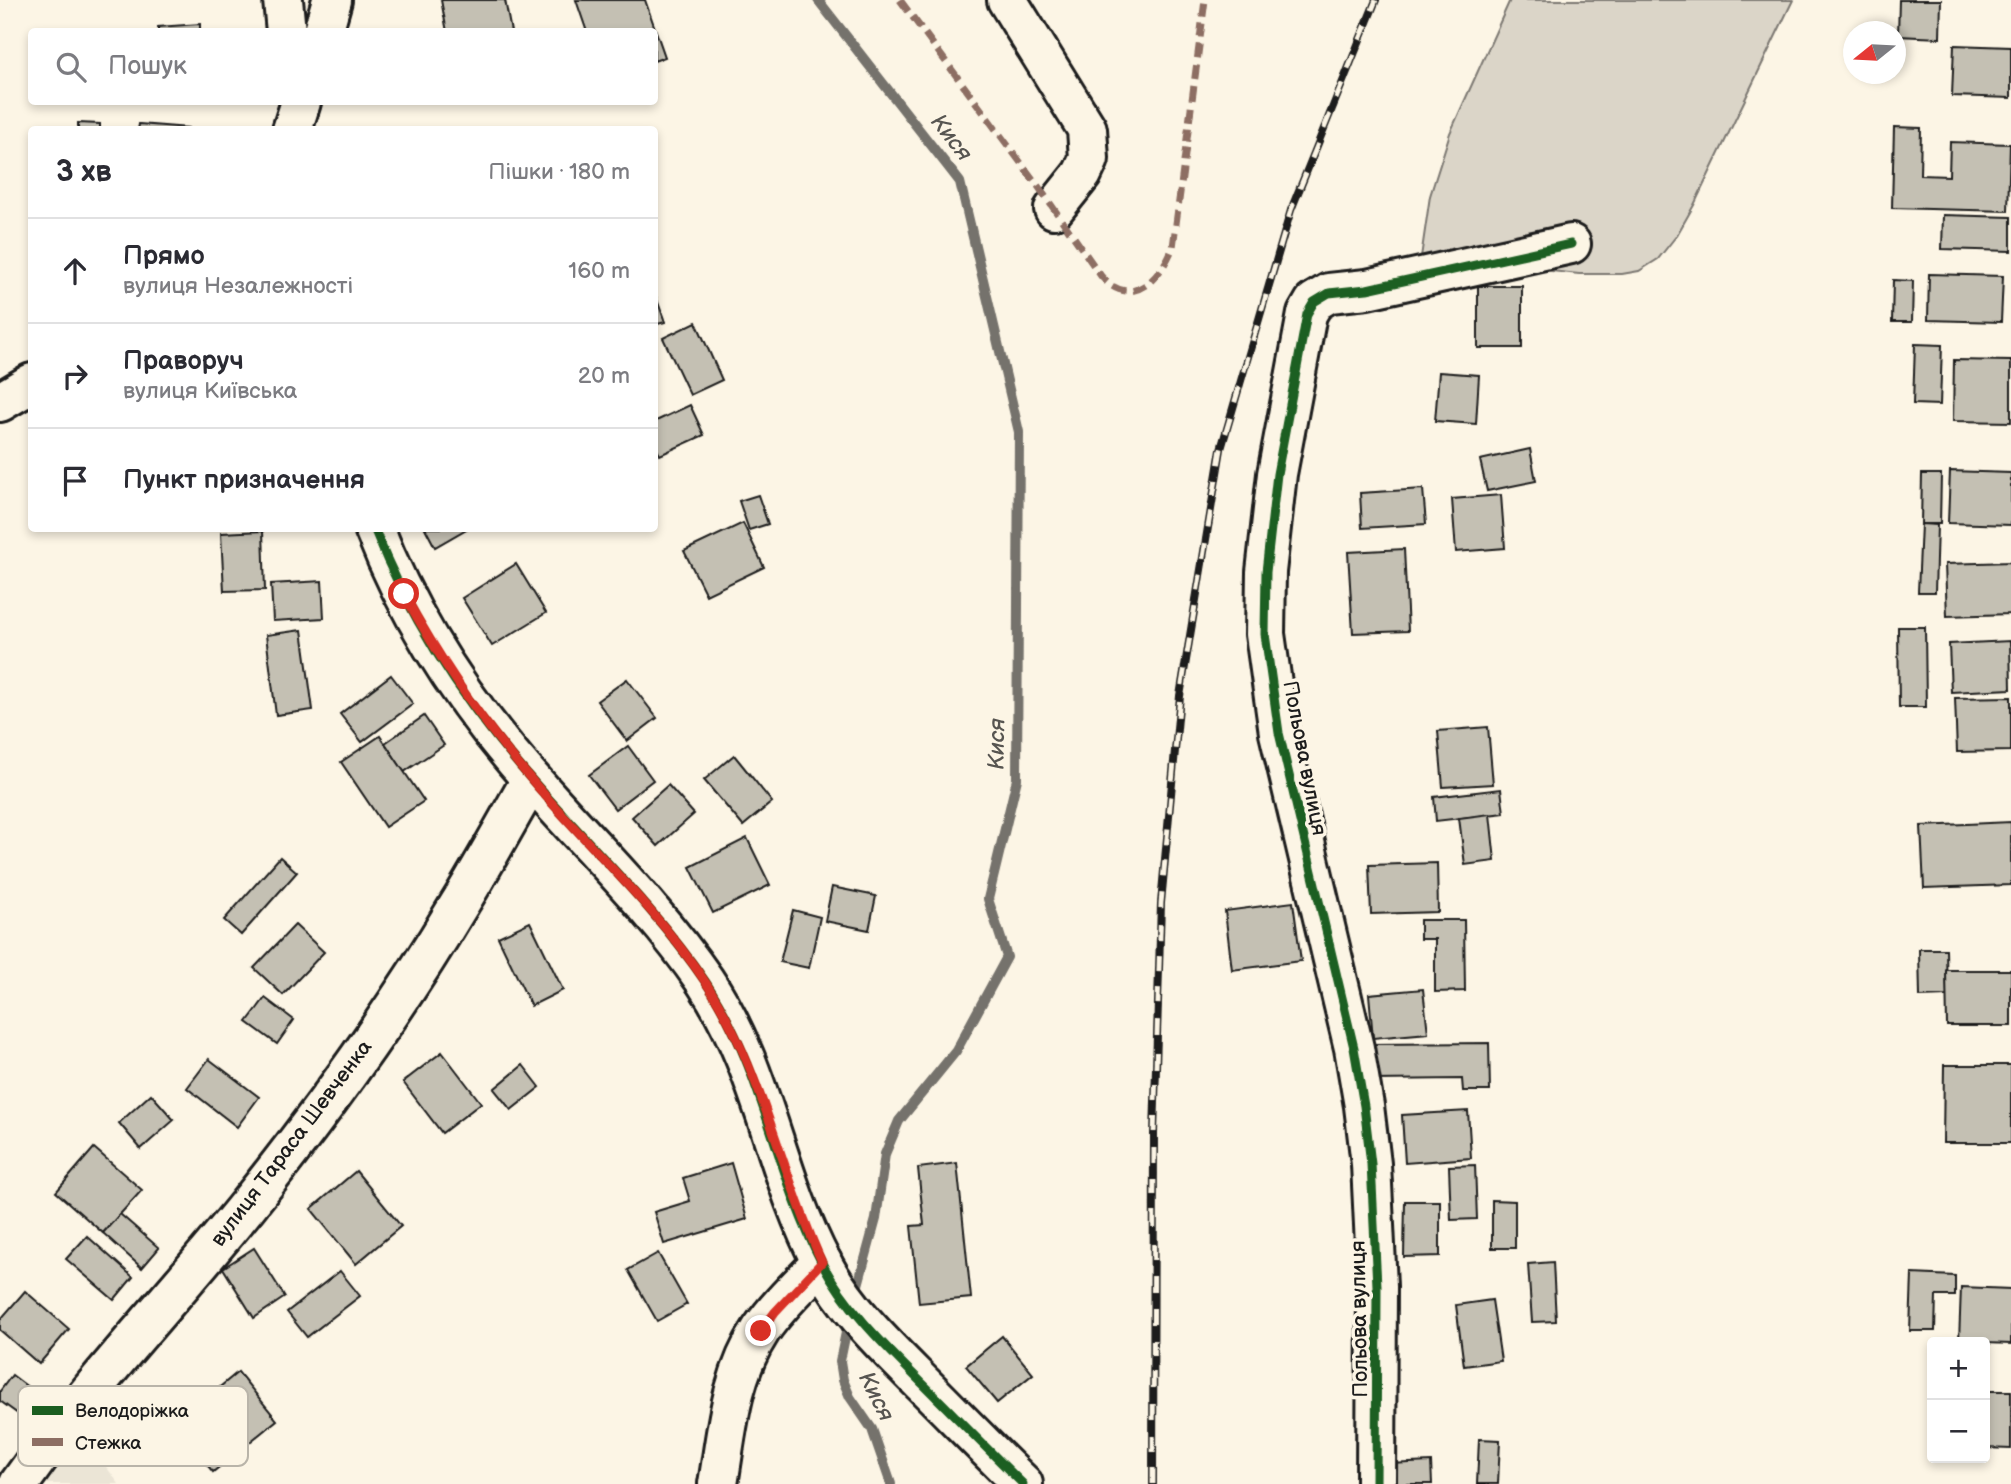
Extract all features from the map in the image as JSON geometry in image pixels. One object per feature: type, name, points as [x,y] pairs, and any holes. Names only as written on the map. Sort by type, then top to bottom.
[{"type":"street","points":[[283,0],[286,28]]},
{"type":"street","points":[[324,28],[332,0]]},
{"type":"street","points":[[1007,0],[1087,129],[1089,159],[1082,174],[1054,209]]},
{"type":"street","points":[[289,105],[291,126]]},
{"type":"street","points":[[292,126],[300,105]]},
{"type":"street","name":"Польова вулиця","points":[[1376,1484],[1377,1274],[1371,1164],[1364,1106],[1354,1048],[1279,733],[1265,634],[1266,572],[1277,474],[1307,314],[1318,298],[1329,293],[1367,289],[1572,244]]},
{"type":"street","points":[[0,402],[28,385]]},
{"type":"street","points":[[376,532],[404,594],[430,642],[490,729],[531,780],[638,895],[681,948],[726,1015],[761,1094],[804,1224],[830,1275],[873,1334],[1023,1484]]},
{"type":"street","name":"вулиця Тараса Шевченка","points":[[95,1386],[246,1207],[323,1107],[398,1002],[442,933],[531,780]]},
{"type":"street","points":[[718,1484],[733,1395],[744,1363],[761,1331],[775,1312],[830,1275]]},
{"type":"street","name":"вулиця Тараса Шевченка","points":[[19,1484],[33,1466]]},
{"type":"shaded area","points":[[1510,0],[1793,0],[1677,235],[1658,259],[1639,271],[1622,274],[1579,274],[1421,257],[1430,196],[1450,133]]},
{"type":"shaded area","points":[[57,1466],[106,1466],[119,1484],[44,1484]]},
{"type":"building","points":[[441,0],[505,0],[510,28],[446,28]]},
{"type":"building","points":[[576,0],[645,0],[655,28],[586,28]]},
{"type":"building","points":[[1899,0],[1941,0],[1940,38],[1906,36],[1906,21],[1898,21]]},
{"type":"building","points":[[200,24],[200,28],[158,27]]},
{"type":"building","points":[[658,37],[665,57],[658,60]]},
{"type":"building","points":[[1954,45],[2011,47],[2011,98],[1952,96]]},
{"type":"building","points":[[78,123],[100,124],[100,126],[78,126]]},
{"type":"building","points":[[1894,127],[1921,128],[1920,175],[1949,176],[1950,142],[2010,144],[2008,211],[1892,208]]},
{"type":"building","points":[[1943,215],[2011,217],[2011,251],[1942,249]]},
{"type":"building","points":[[1929,274],[2003,276],[2001,322],[1928,320]]},
{"type":"building","points":[[1893,280],[1913,281],[1912,322],[1892,322]]},
{"type":"building","points":[[1478,286],[1522,286],[1522,348],[1478,348]]},
{"type":"building","points":[[658,302],[665,322],[658,324]]},
{"type":"building","points":[[696,322],[722,380],[690,395],[663,338]]},
{"type":"building","points":[[1915,344],[1942,345],[1940,405],[1913,404]]},
{"type":"building","points":[[1954,360],[2011,361],[2011,422],[1953,421]]},
{"type":"building","points":[[1439,372],[1479,375],[1476,424],[1435,421]]},
{"type":"building","points":[[690,405],[704,435],[660,455],[658,420]]},
{"type":"building","points":[[1530,449],[1536,481],[1487,491],[1480,460]]},
{"type":"building","points":[[1950,471],[2011,473],[2011,525],[1948,523]]},
{"type":"building","points":[[1922,474],[1941,474],[1940,524],[1921,524]]},
{"type":"building","points":[[1423,489],[1426,524],[1362,528],[1360,493]]},
{"type":"building","points":[[758,495],[768,524],[749,530],[739,501]]},
{"type":"building","points":[[1501,495],[1505,548],[1456,552],[1452,499]]},
{"type":"building","points":[[743,523],[764,567],[706,595],[684,551]]},
{"type":"building","points":[[1921,524],[1937,525],[1935,592],[1918,592]]},
{"type":"building","points":[[263,532],[265,590],[224,591],[221,533]]},
{"type":"building","points":[[427,532],[461,532],[435,547]]},
{"type":"building","points":[[1404,549],[1408,631],[1353,633],[1348,552]]},
{"type":"building","points":[[2011,562],[2011,614],[1947,616],[1945,564]]},
{"type":"building","points":[[516,564],[546,613],[492,646],[462,598]]},
{"type":"building","points":[[322,581],[324,618],[273,621],[271,584]]},
{"type":"building","points":[[1898,627],[1925,627],[1926,707],[1899,707]]},
{"type":"building","points":[[302,630],[313,710],[276,715],[266,635]]},
{"type":"building","points":[[2010,641],[2011,689],[1951,692],[1949,644]]},
{"type":"building","points":[[391,675],[413,704],[362,742],[340,714]]},
{"type":"building","points":[[627,679],[657,718],[627,741],[597,701]]},
{"type":"building","points":[[2011,697],[2011,751],[1957,752],[1955,698]]},
{"type":"building","points":[[424,716],[444,745],[404,772],[385,743]]},
{"type":"building","points":[[1488,727],[1493,784],[1443,787],[1438,731]]},
{"type":"building","points":[[380,736],[424,801],[385,827],[341,762]]},
{"type":"building","points":[[628,746],[653,780],[615,809],[589,775]]},
{"type":"building","points":[[734,755],[772,802],[743,826],[704,780]]},
{"type":"building","points":[[668,785],[694,814],[658,846],[632,817]]},
{"type":"building","points":[[1501,789],[1504,813],[1436,821],[1434,797]]},
{"type":"building","points":[[1490,814],[1495,861],[1465,865],[1459,818]]},
{"type":"building","points":[[2011,822],[2011,885],[1924,888],[1921,826]]},
{"type":"building","points":[[747,838],[770,885],[713,913],[690,867]]},
{"type":"building","points":[[280,857],[297,872],[241,935],[224,920]]},
{"type":"building","points":[[1437,863],[1438,912],[1371,914],[1369,865]]},
{"type":"building","points":[[832,887],[876,896],[869,930],[825,921]]},
{"type":"building","points":[[1293,902],[1301,961],[1232,970],[1225,911]]},
{"type":"building","points":[[793,910],[820,917],[809,968],[780,962]]},
{"type":"building","points":[[1420,920],[1464,920],[1465,991],[1435,992],[1435,939],[1420,939]]},
{"type":"building","points":[[530,922],[563,990],[531,1006],[498,937]]},
{"type":"building","points":[[295,925],[324,952],[283,995],[254,968]]},
{"type":"building","points":[[1919,949],[1946,949],[1947,996],[1920,997]]},
{"type":"building","points":[[1946,970],[2011,970],[2011,1026],[1947,1026]]},
{"type":"building","points":[[1423,989],[1428,1033],[1373,1038],[1369,994]]},
{"type":"building","points":[[265,998],[294,1020],[277,1044],[247,1022]]},
{"type":"building","points":[[1489,1043],[1490,1091],[1463,1091],[1462,1079],[1371,1080],[1370,1044]]},
{"type":"building","points":[[442,1052],[481,1103],[442,1133],[403,1082]]},
{"type":"building","points":[[209,1059],[259,1097],[237,1127],[187,1088]]},
{"type":"building","points":[[523,1065],[540,1087],[511,1110],[494,1089]]},
{"type":"building","points":[[1944,1065],[2011,1065],[2011,1143],[1943,1143]]},
{"type":"building","points":[[151,1094],[174,1120],[141,1149],[119,1123]]},
{"type":"building","points":[[1468,1111],[1471,1158],[1405,1163],[1402,1115]]},
{"type":"building","points":[[94,1148],[142,1190],[103,1233],[56,1192]]},
{"type":"building","points":[[731,1163],[747,1219],[664,1244],[654,1212],[690,1201],[683,1178]]},
{"type":"building","points":[[957,1163],[971,1298],[919,1303],[911,1226],[924,1225],[918,1168]]},
{"type":"building","points":[[1475,1165],[1477,1219],[1451,1220],[1449,1166]]},
{"type":"building","points":[[356,1171],[401,1226],[356,1264],[311,1209]]},
{"type":"building","points":[[1492,1200],[1515,1201],[1515,1248],[1492,1248]]},
{"type":"building","points":[[1405,1201],[1440,1201],[1440,1256],[1404,1257]]},
{"type":"building","points":[[120,1214],[159,1248],[142,1268],[103,1233]]},
{"type":"building","points":[[87,1236],[133,1277],[114,1300],[66,1259]]},
{"type":"building","points":[[254,1248],[285,1297],[254,1318],[223,1268]]},
{"type":"building","points":[[658,1253],[687,1304],[657,1321],[628,1270]]},
{"type":"building","points":[[1553,1262],[1556,1321],[1532,1322],[1528,1264]]},
{"type":"building","points":[[340,1271],[360,1296],[307,1337],[287,1312]]},
{"type":"building","points":[[1912,1274],[1955,1276],[1955,1296],[1936,1296],[1935,1331],[1910,1331]]},
{"type":"building","points":[[1961,1287],[2011,1289],[2011,1344],[1990,1343],[1990,1337],[1959,1337]]},
{"type":"building","points":[[25,1291],[69,1329],[39,1364],[0,1330],[0,1320]]},
{"type":"building","points":[[1492,1300],[1501,1361],[1464,1366],[1456,1305]]},
{"type":"building","points":[[1002,1336],[1033,1374],[997,1403],[966,1366]]},
{"type":"building","points":[[238,1372],[277,1420],[248,1444],[248,1386],[221,1386]]},
{"type":"building","points":[[12,1375],[26,1386],[18,1386],[18,1414],[0,1401],[0,1391]]},
{"type":"building","points":[[1990,1391],[2011,1391],[2011,1449],[1990,1448]]},
{"type":"building","points":[[1479,1439],[1500,1440],[1498,1484],[1477,1484]]},
{"type":"building","points":[[1431,1462],[1432,1484],[1390,1484],[1389,1464]]},
{"type":"building","points":[[208,1466],[220,1466],[213,1472]]},
{"type":"waterway","name":"Кися","points":[[818,0],[960,182],[1019,432],[1017,779],[988,899],[1007,957],[956,1051],[899,1121],[885,1154],[876,1219],[855,1296]]},
{"type":"waterway","name":"Кися","points":[[849,1318],[840,1361],[843,1380],[850,1397],[872,1429],[891,1484]]},
{"type":"railway","points":[[1153,1484],[1154,1134],[1161,903],[1180,696],[1221,449],[1291,210],[1376,0]]},
{"type":"marked path","points":[[900,0],[1101,276],[1123,291],[1134,290],[1153,279],[1168,259],[1173,247],[1205,0]]},
{"type":"cycle path","points":[[1376,1484],[1377,1286],[1371,1164],[1364,1106],[1354,1048],[1279,733],[1265,634],[1266,572],[1277,474],[1307,314],[1314,302],[1329,293],[1367,289],[1571,244]]},
{"type":"cycle path","points":[[376,532],[423,629],[485,723],[533,781],[644,903],[705,981],[741,1049],[806,1228],[822,1263],[843,1297],[881,1342],[1023,1484]]},
{"type":"route","points":[[404,594],[430,642],[490,729],[531,780],[638,895],[681,948],[726,1015],[744,1052],[761,1094],[804,1224],[822,1262],[761,1331]]}]
